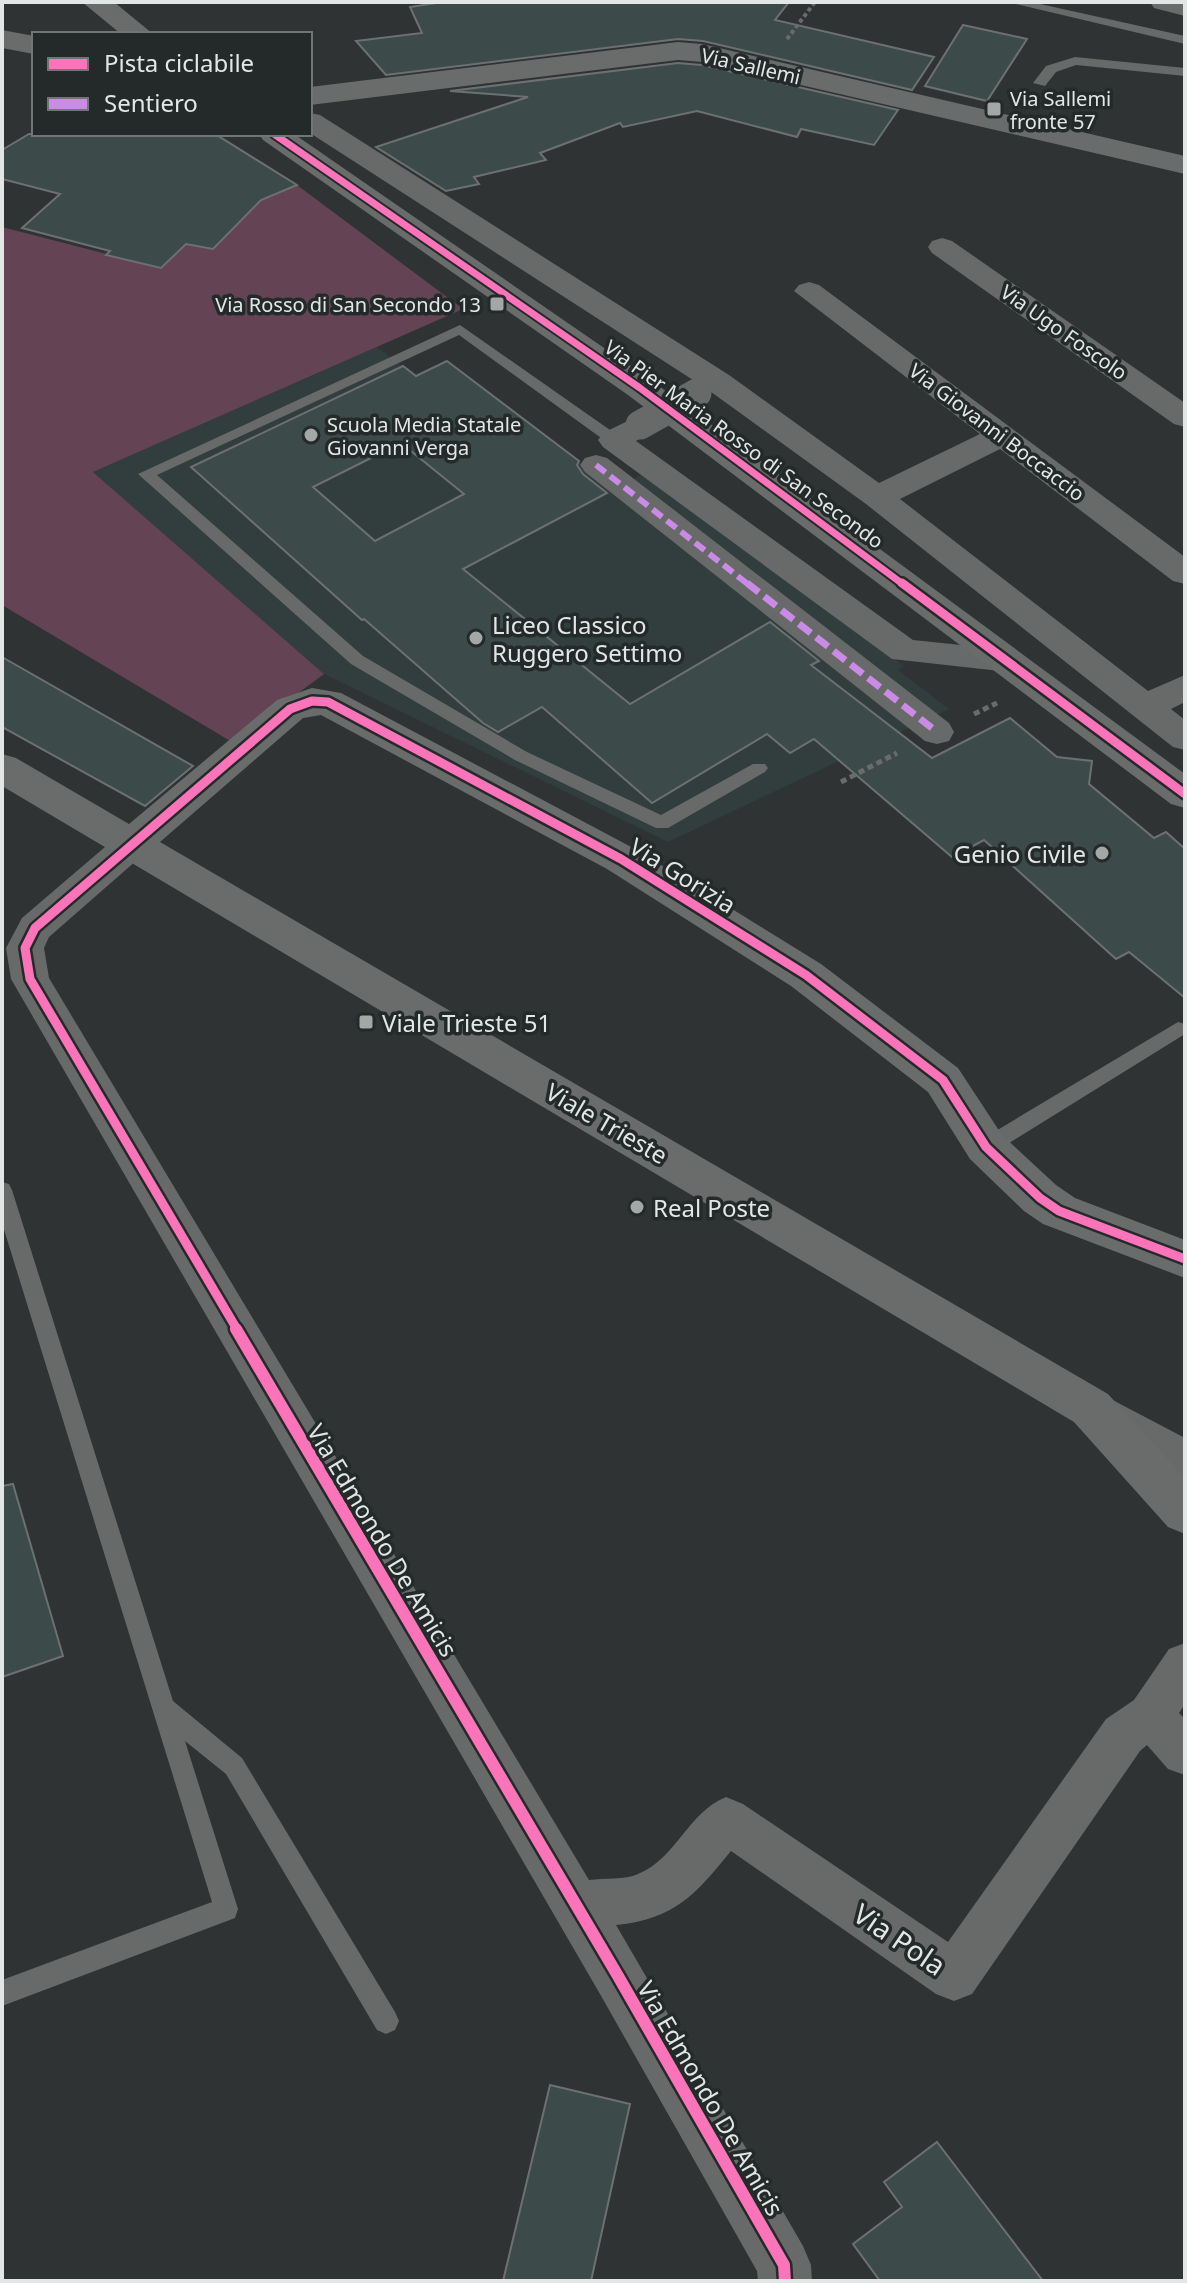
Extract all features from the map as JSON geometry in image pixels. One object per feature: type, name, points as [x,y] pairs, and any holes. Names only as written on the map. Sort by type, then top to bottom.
[{"type":"street","points":[[1164,2],[1185,7]]},
{"type":"street","points":[[99,15],[135,32]]},
{"type":"street","points":[[2,39],[32,45]]},
{"type":"street","name":"Via Sallemi","points":[[312,96],[678,51],[702,53],[1185,165]]},
{"type":"street","name":"Via Pier Maria Rosso di San Secondo","points":[[312,122],[707,388],[877,497],[1185,738]]},
{"type":"street","name":"Via Pier Maria Rosso di San Secondo","points":[[277,136],[640,388],[1185,794]]},
{"type":"street","name":"Via Ugo Foscolo","points":[[942,247],[1185,417]]},
{"type":"street","name":"Via Giovanni Boccaccio","points":[[809,291],[1185,573]]},
{"type":"street","points":[[617,443],[707,388]]},
{"type":"street","points":[[877,497],[1002,436]]},
{"type":"street","points":[[617,443],[904,651],[1009,661]]},
{"type":"street","points":[[617,443],[937,732]]},
{"type":"street","points":[[1147,707],[1185,687]]},
{"type":"street","name":"Via Gorizia","points":[[132,844],[290,709],[312,701],[328,702],[621,859],[806,975],[943,1080],[986,1147],[1033,1192],[1059,1211],[1185,1259]]},
{"type":"street","name":"Viale Trieste","points":[[2,768],[1091,1408],[1185,1512]]},
{"type":"street","name":"Via Edmondo De Amicis","points":[[132,844],[35,928],[25,948],[30,979],[576,1905],[784,2265],[785,2281]]},
{"type":"street","points":[[1091,1408],[1185,1460]]},
{"type":"street","points":[[1185,1664],[1151,1715],[1185,1753]]},
{"type":"street","name":"Via Pola","points":[[576,1905],[646,1898],[681,1874],[726,1820],[954,1976],[1123,1735],[1151,1715]]},
{"type":"lane","points":[[1013,2],[1185,40]]},
{"type":"lane","points":[[1040,83],[1051,69],[1075,61],[1185,72]]},
{"type":"lane","points":[[617,443],[460,329],[146,474],[357,660],[535,763],[662,823],[759,768]]},
{"type":"lane","points":[[986,1147],[1178,1029]]},
{"type":"lane","points":[[2,1190],[226,1909],[2,1993]]},
{"type":"lane","points":[[165,1709],[234,1766],[386,2021]]},
{"type":"shaded area","points":[[33,175],[297,185],[463,309],[93,472],[324,674],[232,742],[2,605],[2,227],[161,268],[186,244],[213,249],[233,228]]},
{"type":"shaded area","points":[[377,347],[416,376],[447,361],[615,489],[646,472],[904,666],[898,670],[949,709],[668,842],[324,674],[93,472]]},
{"type":"building","points":[[443,2],[789,2],[775,20],[934,57],[912,90],[703,41],[678,39],[386,75],[356,41],[422,33],[410,7]]},
{"type":"building","points":[[963,25],[1027,39],[987,101],[925,86]]},
{"type":"building","points":[[678,63],[702,65],[898,110],[874,145],[801,129],[797,137],[697,111],[623,127],[620,123],[540,153],[546,160],[474,177],[479,184],[446,191],[376,147],[528,97],[450,91]]},
{"type":"building","points":[[29,134],[218,136],[297,185],[261,200],[213,249],[186,244],[161,268],[106,255],[110,251],[22,228],[60,194],[2,179],[2,150]]},
{"type":"building","points":[[447,361],[579,461],[577,465],[583,474],[607,493],[463,569],[630,704],[770,622],[819,661],[811,665],[932,758],[1010,718],[1057,757],[1092,761],[1089,784],[1154,838],[1166,832],[1185,849],[1185,998],[1129,952],[1116,959],[984,840],[952,857],[814,739],[790,753],[767,734],[652,803],[542,707],[498,732],[483,723],[362,620],[191,467],[403,366],[416,376]],"holes":[[[401,443],[464,494],[375,541],[313,487]]]},
{"type":"building","points":[[2,657],[193,766],[145,806],[2,727]]},
{"type":"building","points":[[13,1484],[63,1656],[2,1677],[2,1486]]},
{"type":"building","points":[[550,2085],[630,2104],[591,2281],[503,2281]]},
{"type":"building","points":[[937,2142],[1043,2281],[880,2281],[853,2244],[902,2207],[884,2182]]},
{"type":"marked path","points":[[596,465],[937,732]]},
{"type":"cycle path","points":[[277,136],[640,388],[1185,794]]},
{"type":"cycle path","points":[[785,2281],[784,2265],[618,1976],[30,979],[25,948],[35,928],[290,709],[312,701],[328,702],[621,859],[806,975],[943,1080],[986,1147],[1040,1198],[1059,1211],[1185,1259]]},
{"type":"place","name":"Via Sallemi fronte 57","points":[[994,109]]},
{"type":"place","name":"Via Rosso di San Secondo 13","points":[[497,304]]},
{"type":"place","name":"Scuola Media Statale Giovanni Verga","points":[[311,435]]},
{"type":"place","name":"Liceo Classico Ruggero Settimo","points":[[476,638]]},
{"type":"place","name":"Genio Civile","points":[[1102,853]]},
{"type":"place","name":"Viale Trieste 51","points":[[366,1022]]},
{"type":"place","name":"Real Poste","points":[[637,1207]]}]
